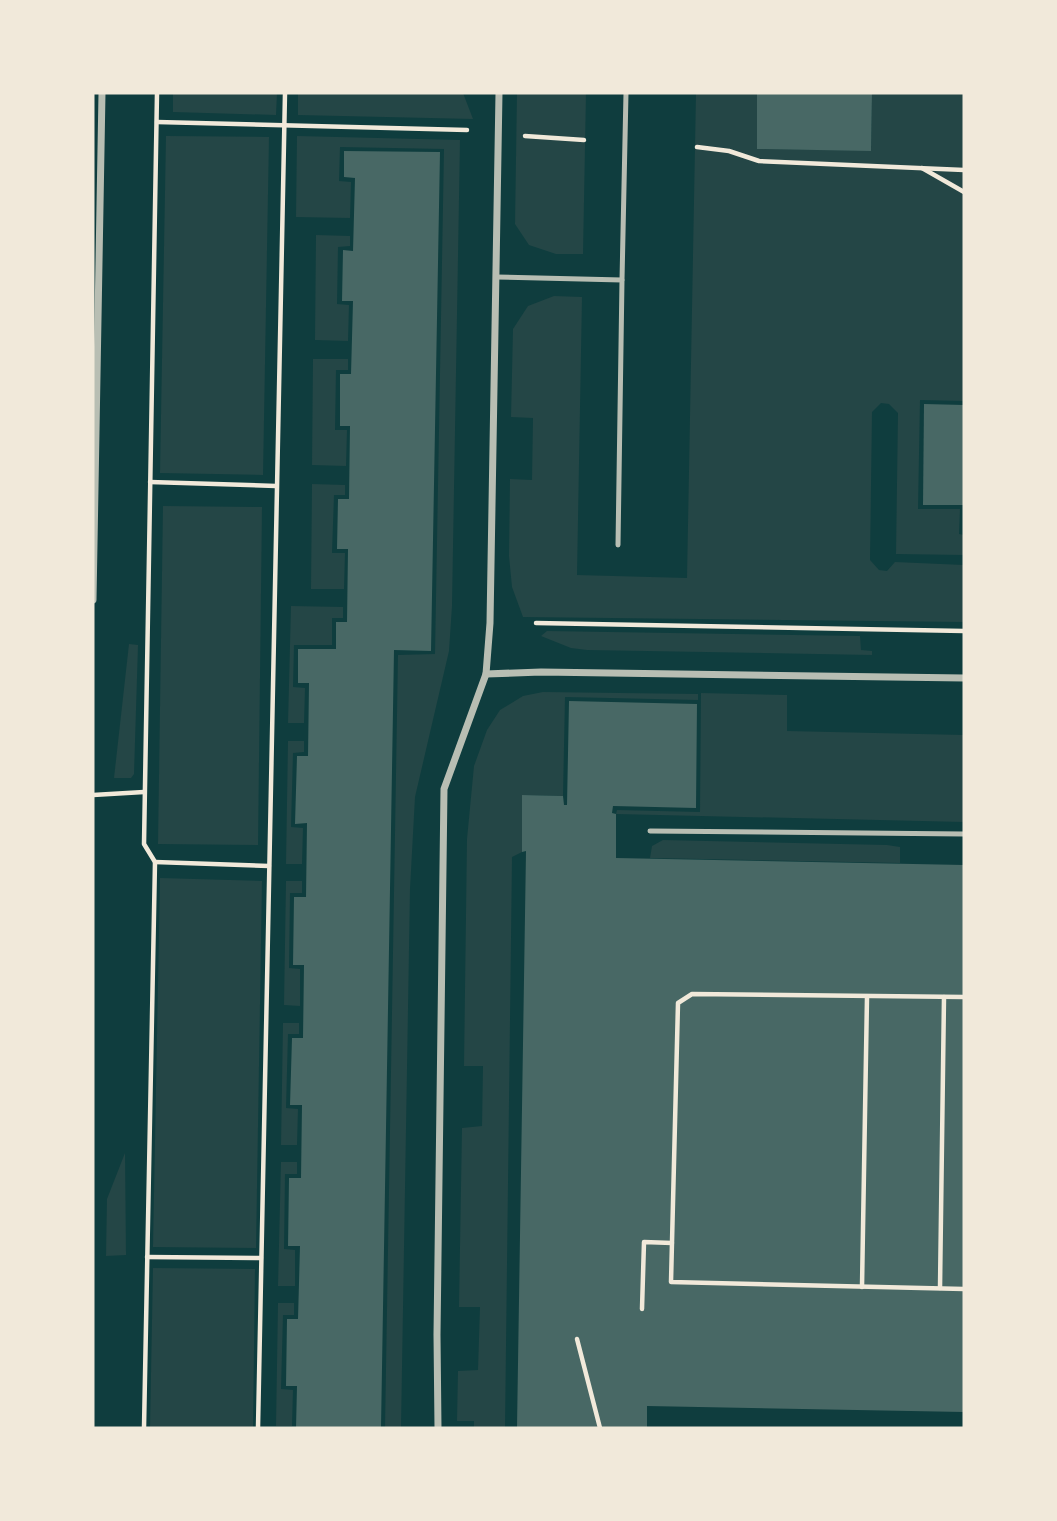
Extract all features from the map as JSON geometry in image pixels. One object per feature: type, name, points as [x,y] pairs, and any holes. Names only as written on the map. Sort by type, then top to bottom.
[{"type":"street","points":[[93,600],[102,93]]},
{"type":"street","points":[[438,1428],[444,789],[486,674],[490,622],[499,93]]},
{"type":"street","points":[[486,674],[541,672],[964,678]]},
{"type":"lane","points":[[618,545],[626,93]]},
{"type":"lane","points":[[93,98],[102,102]]},
{"type":"lane","points":[[496,276],[622,279]]},
{"type":"lane","points":[[650,831],[964,834]]},
{"type":"path","points":[[144,1428],[155,862],[144,844],[157,93]]},
{"type":"path","points":[[258,1428],[285,93]]},
{"type":"path","points":[[157,121],[467,130]]},
{"type":"path","points":[[518,136],[584,140]]},
{"type":"path","points":[[697,147],[729,151],[759,161],[964,170]]},
{"type":"path","points":[[922,168],[964,192]]},
{"type":"path","points":[[150,482],[276,486]]},
{"type":"path","points":[[536,623],[964,631]]},
{"type":"path","points":[[93,795],[145,792]]},
{"type":"path","points":[[155,862],[269,866]]},
{"type":"path","points":[[964,997],[692,994],[678,1003],[671,1282],[964,1289]]},
{"type":"path","points":[[862,1287],[867,996]]},
{"type":"path","points":[[940,1288],[944,997]]},
{"type":"path","points":[[642,1309],[644,1242],[672,1243]]},
{"type":"path","points":[[147,1257],[261,1258]]},
{"type":"path","points":[[577,1339],[600,1428]]},
{"type":"shaded area","points":[[173,93],[277,93],[276,115],[173,112]]},
{"type":"shaded area","points":[[298,93],[463,93],[473,119],[298,115]]},
{"type":"shaded area","points":[[517,93],[586,93],[583,254],[556,254],[529,245],[515,224]]},
{"type":"shaded area","points":[[696,93],[757,93],[757,149],[871,150],[872,93],[964,93],[964,401],[920,400],[918,509],[960,509],[959,534],[964,535],[964,555],[896,554],[898,413],[889,404],[881,403],[872,412],[870,560],[879,570],[887,571],[895,562],[964,565],[964,622],[523,617],[512,587],[509,556],[510,479],[532,480],[533,418],[511,417],[513,329],[528,306],[554,296],[582,297],[577,575],[687,578]]},
{"type":"shaded area","points":[[166,136],[269,137],[263,475],[160,473]]},
{"type":"shaded area","points":[[297,136],[460,140],[449,651],[415,797],[410,889],[401,1428],[385,1428],[398,655],[435,654],[444,149],[340,147],[339,181],[351,182],[350,218],[296,217]]},
{"type":"shaded area","points":[[316,235],[350,236],[350,246],[338,247],[337,304],[349,305],[348,341],[315,340]]},
{"type":"shaded area","points":[[313,359],[348,359],[348,370],[336,370],[335,430],[347,430],[346,466],[312,465]]},
{"type":"shaded area","points":[[312,484],[345,485],[345,495],[334,495],[332,553],[345,553],[344,589],[311,589]]},
{"type":"shaded area","points":[[163,506],[262,507],[258,845],[158,844]]},
{"type":"shaded area","points":[[291,606],[343,607],[343,618],[332,618],[332,645],[294,645],[293,687],[305,688],[304,723],[288,723]]},
{"type":"shaded area","points":[[547,631],[860,636],[861,650],[872,651],[872,655],[587,650],[571,648],[541,636]]},
{"type":"shaded area","points":[[129,644],[138,645],[134,774],[131,778],[114,778]]},
{"type":"shaded area","points":[[543,692],[698,694],[698,700],[565,697],[563,796],[522,795],[522,852],[512,857],[505,1428],[474,1428],[474,1421],[457,1421],[458,1371],[478,1370],[480,1307],[459,1307],[462,1128],[482,1126],[483,1066],[464,1066],[467,839],[474,766],[487,730],[500,710],[523,696]]},
{"type":"shaded area","points":[[701,693],[787,695],[787,731],[964,735],[964,822],[616,814],[617,810],[700,812]]},
{"type":"shaded area","points":[[288,741],[304,741],[304,752],[293,753],[291,827],[303,828],[302,864],[286,864]]},
{"type":"shaded area","points":[[663,840],[887,845],[900,847],[900,863],[650,858],[652,846]]},
{"type":"shaded area","points":[[160,878],[262,881],[256,1248],[153,1247]]},
{"type":"shaded area","points":[[286,881],[302,881],[302,893],[290,893],[289,968],[300,969],[300,1006],[284,1005]]},
{"type":"shaded area","points":[[283,1023],[299,1023],[299,1034],[288,1034],[286,1108],[298,1109],[297,1145],[281,1145]]},
{"type":"shaded area","points":[[125,1153],[126,1255],[106,1256],[107,1199]]},
{"type":"shaded area","points":[[281,1162],[297,1162],[297,1174],[285,1174],[284,1249],[295,1250],[295,1286],[278,1286]]},
{"type":"shaded area","points":[[153,1268],[255,1269],[253,1428],[150,1428]]},
{"type":"shaded area","points":[[278,1303],[294,1303],[294,1315],[283,1315],[281,1389],[293,1390],[292,1426],[276,1426]]},
{"type":"building","points":[[757,93],[872,93],[871,151],[757,149]]},
{"type":"building","points":[[344,151],[440,152],[431,651],[394,650],[381,1428],[296,1428],[297,1386],[286,1386],[287,1319],[298,1319],[300,1246],[288,1246],[289,1178],[301,1178],[302,1105],[290,1105],[292,1038],[303,1038],[304,965],[293,965],[294,897],[306,897],[307,823],[295,824],[297,756],[308,756],[309,683],[298,683],[298,649],[336,649],[336,622],[347,622],[348,549],[337,549],[338,499],[349,499],[350,426],[340,426],[340,374],[351,374],[353,301],[342,301],[343,250],[353,251],[355,178],[344,177]]},
{"type":"building","points":[[924,404],[964,405],[964,505],[923,505]]},
{"type":"building","points":[[569,701],[697,704],[696,808],[613,806],[612,813],[616,814],[616,858],[964,865],[964,1412],[647,1406],[647,1428],[517,1428],[526,851],[522,852],[522,795],[563,796],[564,805],[567,805]]}]
